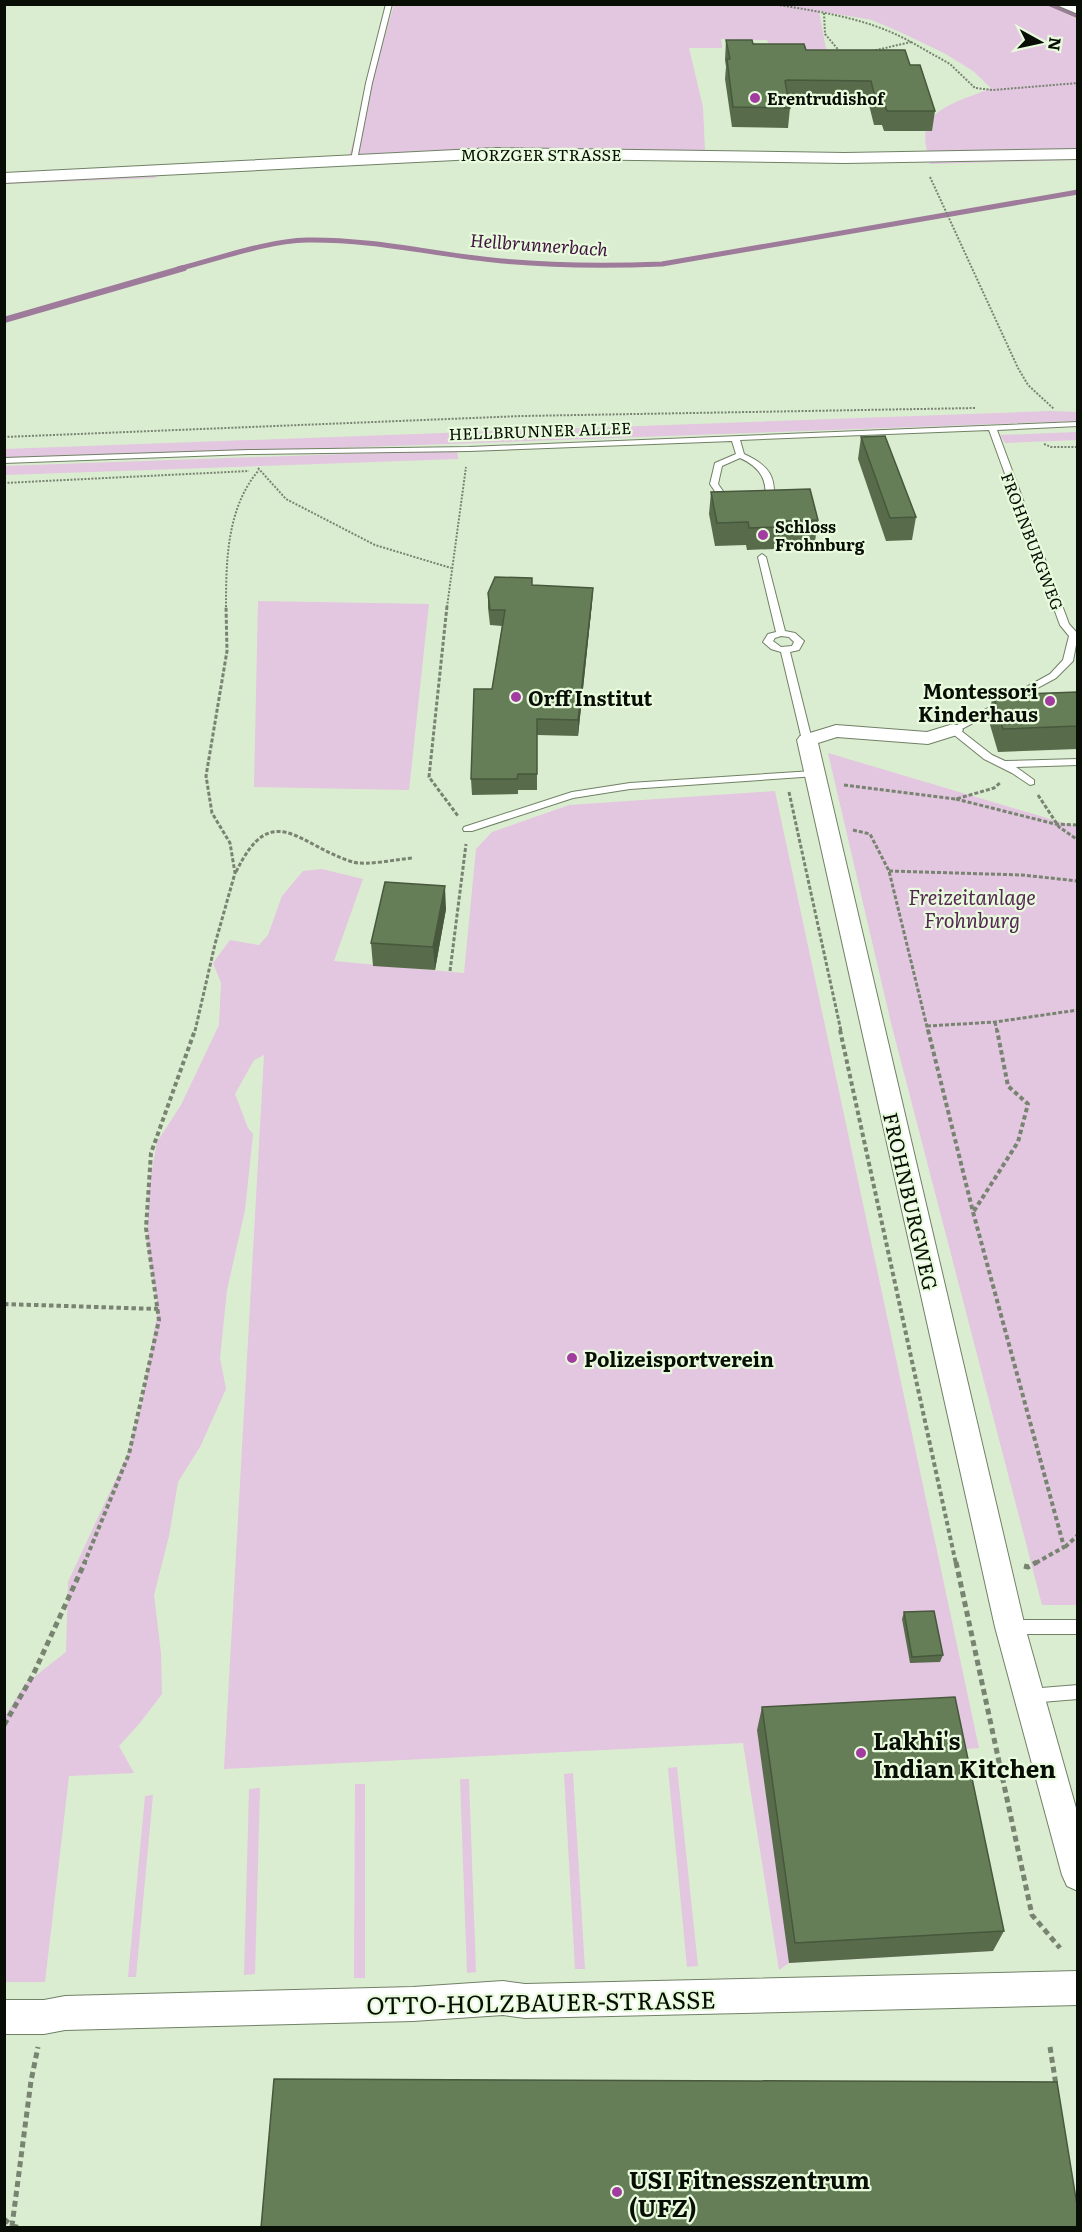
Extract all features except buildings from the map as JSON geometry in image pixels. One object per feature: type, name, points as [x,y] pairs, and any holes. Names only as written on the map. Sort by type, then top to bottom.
[{"type":"street","points":[[1063,4],[1077,11]]},
{"type":"street","name":"MORZGER STRASSE","points":[[4,178],[122,174],[354,160],[550,153],[920,158],[1077,154]]},
{"type":"street","name":"FROHNBURGWEG","points":[[953,730],[928,738],[836,731],[807,740],[1010,1627],[1077,1875]]},
{"type":"street","name":"OTTO-HOLZBAUER-STRASSE","points":[[4,2017],[44,2017],[65,2013],[413,2004],[503,1998],[525,2001],[1077,1988]]},
{"type":"lane","points":[[354,160],[369,83],[389,4]]},
{"type":"lane","name":"HELLBRUNNER ALLEE","points":[[4,461],[249,452],[469,449],[1077,424]]},
{"type":"lane","name":"FROHNBURGWEG","points":[[953,730],[1053,676],[1068,661],[1074,636],[1065,625],[992,428]]},
{"type":"lane","points":[[735,437],[740,455]]},
{"type":"lane","points":[[739,506],[729,506],[714,484],[718,465],[740,455],[759,463],[771,484],[769,505],[759,505]]},
{"type":"lane","points":[[762,556],[782,633]]},
{"type":"lane","points":[[782,633],[792,635],[799,641],[796,648],[785,651],[774,648],[768,642],[771,636],[782,633]]},
{"type":"lane","points":[[785,651],[807,740]]},
{"type":"lane","points":[[953,730],[988,757],[1016,771],[1030,782]]},
{"type":"lane","points":[[1002,765],[1077,762]]},
{"type":"lane","points":[[468,829],[572,795],[630,786],[785,777],[815,779]]},
{"type":"lane","points":[[1010,1627],[1077,1627]]},
{"type":"lane","points":[[1029,1696],[1077,1692]]},
{"type":"path","points":[[773,4],[883,26],[950,64],[975,88],[993,90],[1077,82]]},
{"type":"path","points":[[824,13],[825,34],[842,54]]},
{"type":"path","points":[[865,52],[911,42]]},
{"type":"path","points":[[920,158],[1017,368],[1028,385],[1067,424]]},
{"type":"path","points":[[1040,407],[1052,407]]},
{"type":"path","points":[[4,437],[522,416],[981,408]]},
{"type":"path","points":[[450,971],[468,829],[429,777],[451,568],[469,449]]},
{"type":"path","points":[[249,452],[259,470],[286,499],[375,545],[451,568]]},
{"type":"path","points":[[4,483],[129,479],[259,470]]},
{"type":"path","points":[[235,873],[230,843],[212,813],[206,776],[227,651],[226,575],[232,531],[236,510],[247,484],[259,470]]},
{"type":"path","points":[[956,799],[994,788],[1016,771]]},
{"type":"path","points":[[785,777],[1032,1915],[1060,1948]]},
{"type":"path","points":[[815,779],[956,799],[1055,824],[1077,825]]},
{"type":"path","points":[[1030,782],[1055,824],[1068,836],[1077,840]]},
{"type":"path","points":[[826,824],[870,834],[889,871],[973,1212],[1064,1547]]},
{"type":"path","points":[[4,1725],[33,1675],[77,1581],[129,1454],[159,1320],[146,1228],[151,1153],[197,1025],[215,944],[235,873],[246,851],[262,835],[280,830],[355,863],[413,858]]},
{"type":"path","points":[[889,871],[1022,875],[1077,881]]},
{"type":"path","points":[[927,1026],[995,1022],[1077,1010]]},
{"type":"path","points":[[973,1212],[1018,1142],[1028,1104],[1008,1086],[995,1022]]},
{"type":"path","points":[[4,1304],[158,1309]]},
{"type":"path","points":[[995,1562],[1028,1567],[1064,1547],[1077,1535]]},
{"type":"path","points":[[12,2226],[31,2081],[44,2017]]},
{"type":"path","points":[[1050,2048],[1057,2092]]},
{"type":"path","points":[[4,2218],[12,2226],[21,2228]]},
{"type":"green space","points":[[1044,4],[1077,19],[1077,150],[928,154],[925,139],[927,126],[933,117],[954,103],[991,88],[973,71],[944,53],[900,32],[872,20],[819,11],[827,54],[773,53],[767,40],[721,39],[722,48],[689,48],[703,107],[705,152],[504,149],[349,156],[394,5]]},
{"type":"green space","points":[[1078,157],[1077,160],[929,164],[933,161]]},
{"type":"green space","points":[[157,176],[155,178],[6,184],[9,181]]},
{"type":"green space","points":[[1050,411],[1078,412],[1077,421],[5,460],[4,449]]},
{"type":"green space","points":[[1077,432],[1077,440],[1005,443],[1000,435]]},
{"type":"green space","points":[[457,450],[458,459],[5,475],[4,466]]},
{"type":"green space","points":[[258,601],[429,604],[409,790],[254,787]]},
{"type":"green space","name":"Freizeitanlage Frohnburg","points":[[828,753],[1077,827],[1077,1605],[1042,1605],[891,1023]]},
{"type":"green space","name":"Polizeisportverein","points":[[775,791],[979,1748],[952,1750],[993,1951],[789,1963],[779,1970],[743,1743],[224,1769],[264,1055],[254,1060],[235,1094],[248,1128],[253,1134],[245,1210],[227,1290],[220,1358],[226,1389],[200,1447],[178,1482],[169,1536],[154,1595],[161,1653],[162,1694],[119,1746],[134,1773],[69,1776],[45,1982],[5,1982],[5,1716],[25,1684],[66,1652],[68,1582],[127,1455],[141,1406],[158,1309],[147,1242],[149,1186],[157,1142],[181,1105],[219,1025],[221,983],[213,963],[230,940],[259,945],[268,935],[282,896],[303,871],[322,869],[363,879],[334,961],[464,973],[476,849],[492,832],[569,805]]},
{"type":"green space","points":[[677,1767],[698,1966],[687,1967],[668,1768]]},
{"type":"green space","points":[[573,1773],[585,1969],[575,1969],[564,1774]]},
{"type":"green space","points":[[460,1779],[469,1779],[476,1972],[467,1973]]},
{"type":"green space","points":[[355,1784],[365,1784],[365,1978],[354,1978]]},
{"type":"green space","points":[[260,1788],[255,1974],[244,1975],[249,1789]]},
{"type":"green space","points":[[153,1795],[136,1977],[128,1977],[145,1796]]},
{"type":"waterway","points":[[1050,4],[1078,16]]},
{"type":"waterway","name":"Hellbrunnerbach","points":[[178,269],[259,247],[307,240],[357,242],[522,263],[662,264],[1078,192]]},
{"type":"waterway","name":"Hellbrunnerbach","points":[[4,320],[184,268]]},
{"type":"place","name":"Erentrudishof","points":[[755,98]]},
{"type":"place","name":"Schloss Frohnburg","points":[[763,535]]},
{"type":"place","name":"Orff Institut","points":[[516,697]]},
{"type":"place","name":"Montessori Kinderhaus","points":[[1050,701]]},
{"type":"place","name":"Polizeisportverein","points":[[572,1358]]},
{"type":"place","name":"Lakhi's Indian Kitchen","points":[[861,1753]]},
{"type":"place","name":"USI Fitnesszentrum (UFZ)","points":[[617,2192]]}]
